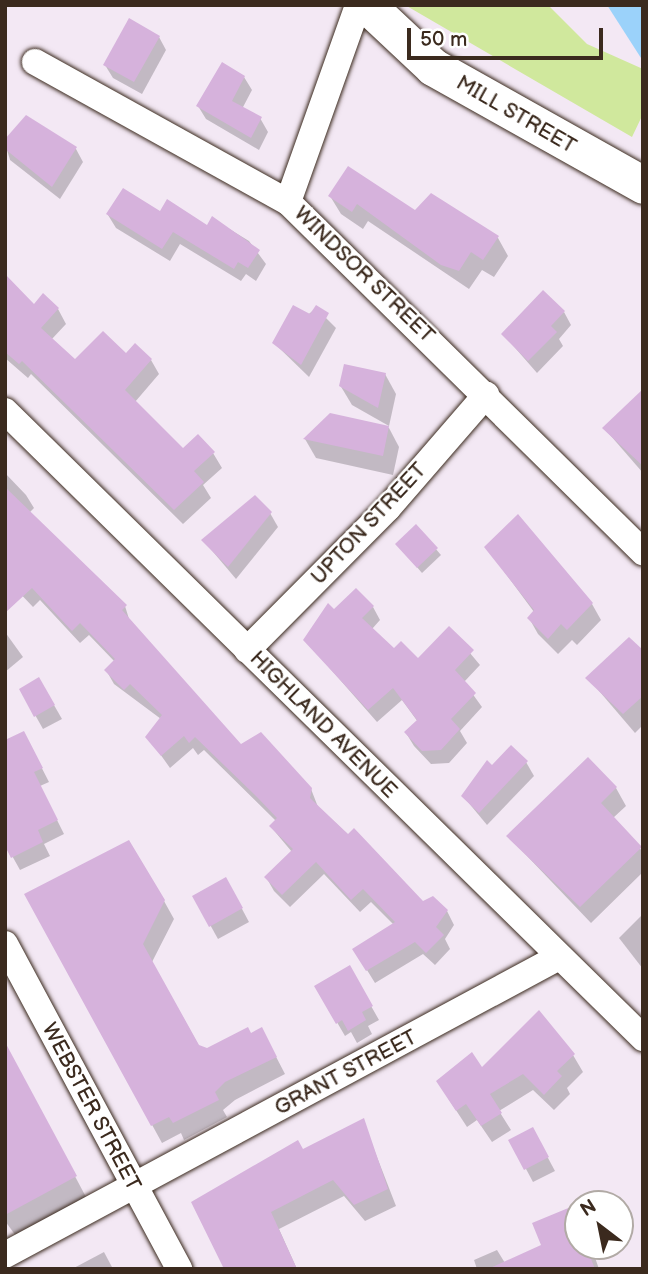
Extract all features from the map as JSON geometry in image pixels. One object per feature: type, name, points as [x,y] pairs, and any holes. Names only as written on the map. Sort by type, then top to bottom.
[{"type":"main road","name":"MILL STREET","points":[[367,5],[433,67],[643,185]]},
{"type":"street","points":[[288,202],[358,5]]},
{"type":"street","name":"WINDSOR STREET","points":[[35,62],[288,202],[643,552]]},
{"type":"street","name":"UPTON STREET","points":[[247,650],[388,508],[486,395]]},
{"type":"street","name":"HIGHLAND AVENUE","points":[[5,411],[643,1038]]},
{"type":"street","name":"WEBSTER STREET","points":[[5,944],[179,1269]]},
{"type":"street","name":"GRANT STREET","points":[[5,1255],[134,1188],[559,957]]},
{"type":"green space","points":[[405,5],[548,5],[587,44],[643,69],[643,114],[632,137]]},
{"type":"water","points":[[607,5],[643,5],[643,57],[641,58]]},
{"type":"building","points":[[129,18],[160,36],[134,82],[103,65]]},
{"type":"building","points":[[222,62],[245,76],[232,101],[262,117],[251,138],[196,106]]},
{"type":"building","points":[[26,115],[77,147],[52,187],[5,149],[5,139]]},
{"type":"building","points":[[348,166],[415,210],[431,193],[499,236],[483,260],[471,252],[459,271],[441,265],[357,204],[352,212],[328,196]]},
{"type":"building","points":[[123,188],[160,211],[167,199],[207,225],[212,216],[260,250],[248,268],[238,262],[234,269],[173,232],[162,249],[106,214]]},
{"type":"building","points":[[5,274],[34,304],[43,293],[59,308],[41,328],[75,359],[103,331],[126,353],[135,343],[152,359],[125,390],[183,448],[198,434],[215,452],[194,471],[204,482],[174,510],[22,361],[19,364],[5,352]]},
{"type":"building","points":[[543,290],[565,311],[551,326],[557,332],[528,361],[501,334]]},
{"type":"building","points":[[293,305],[310,314],[316,305],[329,313],[301,365],[272,343]]},
{"type":"building","points":[[344,364],[386,373],[378,408],[339,386]]},
{"type":"building","points":[[643,389],[643,466],[602,428]]},
{"type":"building","points":[[330,413],[389,426],[383,456],[303,439]]},
{"type":"building","points":[[5,487],[127,605],[122,610],[241,744],[261,732],[312,788],[310,798],[348,834],[354,828],[423,901],[433,896],[448,910],[436,927],[444,935],[426,953],[415,942],[366,971],[352,949],[395,922],[363,889],[351,900],[316,862],[282,895],[264,877],[293,849],[269,826],[277,818],[257,797],[195,737],[189,743],[184,736],[161,756],[145,737],[162,715],[130,684],[124,690],[104,670],[115,659],[80,623],[72,631],[32,588],[5,613]]},
{"type":"building","points":[[255,495],[272,512],[228,567],[201,540]]},
{"type":"building","points":[[518,514],[593,603],[567,630],[561,624],[548,639],[527,618],[534,610],[484,547]]},
{"type":"building","points":[[416,524],[438,548],[417,568],[395,544]]},
{"type":"building","points":[[356,588],[374,606],[362,618],[394,648],[401,641],[418,658],[449,626],[474,650],[455,670],[476,693],[451,719],[460,729],[441,750],[422,751],[404,732],[417,720],[393,688],[368,710],[303,640],[328,603],[334,609]]},
{"type":"building","points":[[629,637],[643,650],[643,696],[623,714],[585,678]]},
{"type":"building","points":[[39,677],[55,705],[34,717],[19,689]]},
{"type":"building","points":[[24,731],[43,768],[34,772],[58,820],[38,830],[43,842],[11,858],[5,846],[5,740]]},
{"type":"building","points":[[511,745],[528,761],[479,813],[461,796],[487,760],[492,765]]},
{"type":"building","points":[[588,757],[617,787],[601,803],[642,847],[580,907],[506,836]]},
{"type":"building","points":[[129,840],[165,900],[143,944],[199,1045],[207,1048],[248,1027],[251,1033],[262,1027],[277,1057],[225,1082],[215,1092],[219,1100],[173,1123],[169,1117],[151,1126],[24,894]]},
{"type":"building","points":[[226,877],[243,908],[209,927],[192,896]]},
{"type":"building","points":[[350,965],[373,1006],[362,1012],[366,1020],[348,1031],[342,1020],[336,1024],[314,986]]},
{"type":"building","points":[[539,1010],[575,1054],[557,1071],[562,1076],[544,1095],[523,1074],[490,1094],[502,1113],[481,1126],[466,1104],[456,1111],[436,1081],[472,1052],[482,1067]]},
{"type":"building","points":[[5,1042],[77,1176],[5,1215]]},
{"type":"building","points":[[364,1118],[388,1189],[354,1205],[333,1180],[271,1212],[297,1269],[224,1269],[191,1202],[298,1140],[303,1149]]},
{"type":"building","points":[[533,1127],[549,1157],[524,1170],[508,1140]]},
{"type":"building","points":[[564,1210],[564,1260],[591,1260],[595,1269],[488,1269],[541,1245],[532,1223]]}]
